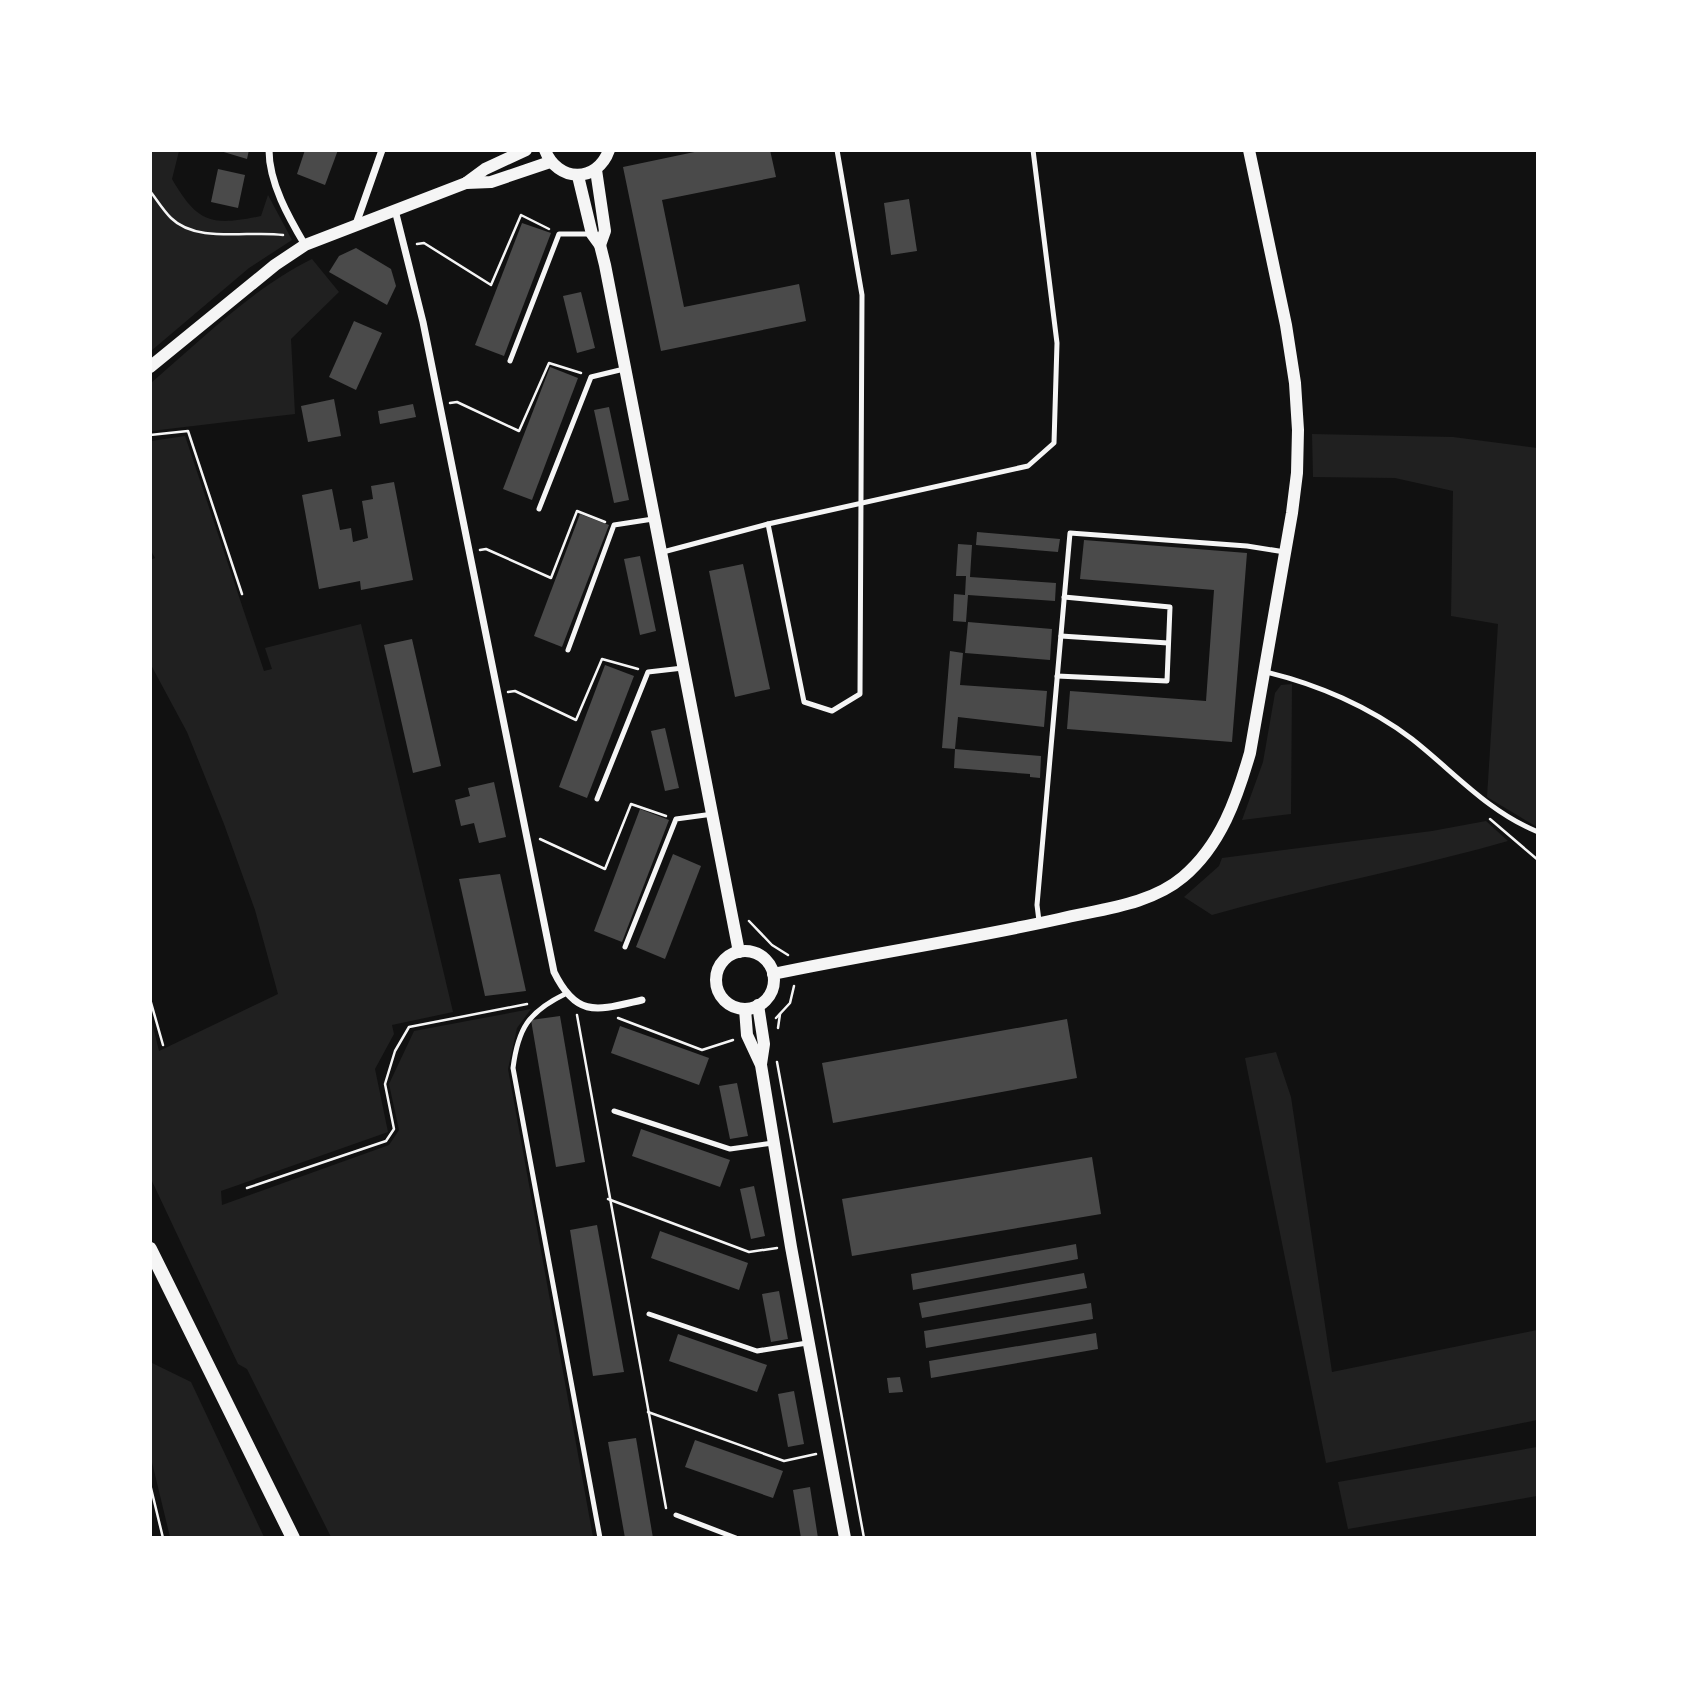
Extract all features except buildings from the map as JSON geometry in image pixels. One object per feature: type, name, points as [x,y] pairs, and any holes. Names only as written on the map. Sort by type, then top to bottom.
[{"type":"main road","points":[[150,1249],[154,1264],[293,1538]]},
{"type":"street","points":[[269,150],[269,162],[278,190],[305,245]]},
{"type":"street","points":[[356,224],[382,150]]},
{"type":"street","points":[[150,367],[275,265],[305,245],[466,183],[485,169],[526,150]]},
{"type":"street","points":[[466,183],[491,182],[547,156],[564,173],[578,176],[596,170],[609,150]]},
{"type":"street","points":[[773,974],[1040,923],[1143,899],[1165,890],[1198,863],[1227,820],[1244,777],[1297,473],[1295,383],[1249,150]]},
{"type":"street","points":[[596,170],[605,231],[600,246]]},
{"type":"street","points":[[578,176],[592,234],[600,246],[739,951]]},
{"type":"street","points":[[395,209],[407,245],[554,972],[565,994],[575,1003],[598,1010],[642,1000]]},
{"type":"street","points":[[739,951],[758,954],[767,962],[773,974],[771,992],[758,1005],[745,1009],[722,998],[716,982],[719,966],[731,954],[739,951]]},
{"type":"street","points":[[758,1005],[762,1029],[761,1065],[791,1247],[845,1538]]},
{"type":"street","points":[[745,1009],[747,1035],[761,1065]]},
{"type":"lane","points":[[768,524],[804,702],[832,711],[860,694],[862,295],[837,150]]},
{"type":"lane","points":[[662,552],[768,524],[1028,466],[1054,443],[1057,343],[1033,150]]},
{"type":"lane","points":[[510,361],[559,234],[592,234]]},
{"type":"lane","points":[[539,509],[591,377],[625,369]]},
{"type":"lane","points":[[568,650],[614,525],[655,519]]},
{"type":"lane","points":[[1040,923],[1037,905],[1070,533],[1247,546],[1285,552]]},
{"type":"lane","points":[[1057,676],[1167,681],[1170,607],[1064,597]]},
{"type":"lane","points":[[1061,636],[1168,643]]},
{"type":"lane","points":[[597,799],[648,672],[684,668]]},
{"type":"lane","points":[[1264,672],[1324,690],[1371,714],[1409,737],[1477,797],[1538,832]]},
{"type":"lane","points":[[625,947],[676,819],[713,814]]},
{"type":"lane","points":[[565,994],[535,1012],[517,1037],[513,1068],[600,1538]]},
{"type":"lane","points":[[614,1111],[730,1149],[775,1142]]},
{"type":"lane","points":[[649,1314],[757,1351],[809,1342]]},
{"type":"lane","points":[[676,1515],[736,1538]]},
{"type":"path","points":[[150,191],[173,220],[213,236],[267,232],[283,235]]},
{"type":"path","points":[[407,245],[424,243],[491,285],[521,215],[559,234]]},
{"type":"path","points":[[440,404],[457,402],[519,430],[549,363],[591,377]]},
{"type":"path","points":[[150,435],[188,431],[242,594]]},
{"type":"path","points":[[469,551],[486,549],[551,578],[577,511],[614,525]]},
{"type":"path","points":[[497,693],[515,691],[576,720],[602,659],[648,672]]},
{"type":"path","points":[[1477,797],[1478,805],[1495,826],[1538,860]]},
{"type":"path","points":[[527,840],[543,839],[605,869],[631,804],[676,819]]},
{"type":"path","points":[[747,914],[751,926],[788,954],[792,970],[794,993],[780,1014],[762,1029]]},
{"type":"path","points":[[150,999],[163,1045]]},
{"type":"path","points":[[575,1003],[608,1199],[668,1520],[676,1515]]},
{"type":"path","points":[[247,1188],[386,1141],[394,1129],[384,1084],[395,1052],[409,1027],[518,1005],[546,1004]]},
{"type":"path","points":[[598,1010],[702,1050],[747,1035]]},
{"type":"path","points":[[776,1036],[780,1014]]},
{"type":"path","points":[[777,1060],[864,1538]]},
{"type":"path","points":[[608,1199],[749,1252],[791,1247]]},
{"type":"path","points":[[648,1412],[784,1461],[829,1451]]},
{"type":"path","points":[[150,1485],[163,1538]]},
{"type":"shaded area","points":[[151,151],[179,151],[172,179],[181,194],[199,213],[218,221],[261,216],[268,195],[292,240],[249,268],[151,351]]},
{"type":"shaded area","points":[[312,259],[339,292],[291,339],[295,414],[151,431],[151,383],[248,300],[269,284]]},
{"type":"shaded area","points":[[1312,434],[1453,437],[1537,448],[1537,827],[1487,797],[1498,624],[1451,616],[1453,491],[1395,478],[1313,477]]},
{"type":"shaded area","points":[[185,436],[264,671],[272,669],[265,648],[361,624],[453,1012],[392,1025],[394,1034],[375,1069],[388,1132],[221,1191],[222,1205],[389,1145],[399,1130],[389,1084],[414,1031],[531,1009],[517,1028],[508,1069],[593,1537],[331,1537],[247,1369],[238,1364],[151,1179],[151,1018],[159,1051],[278,994],[255,910],[224,824],[187,732],[151,665],[150,560],[155,558],[150,549],[151,441]]},
{"type":"shaded area","points":[[1292,684],[1291,814],[1242,820],[1263,762],[1275,693],[1281,685]]},
{"type":"shaded area","points":[[1486,821],[1508,841],[1212,915],[1184,897],[1219,866],[1222,858],[1432,831]]},
{"type":"shaded area","points":[[1276,1052],[1291,1097],[1332,1372],[1537,1330],[1537,1420],[1326,1463],[1245,1058]]},
{"type":"shaded area","points":[[150,1362],[191,1382],[264,1537],[170,1537],[151,1458]]},
{"type":"shaded area","points":[[1537,1447],[1537,1496],[1348,1529],[1338,1482]]}]
